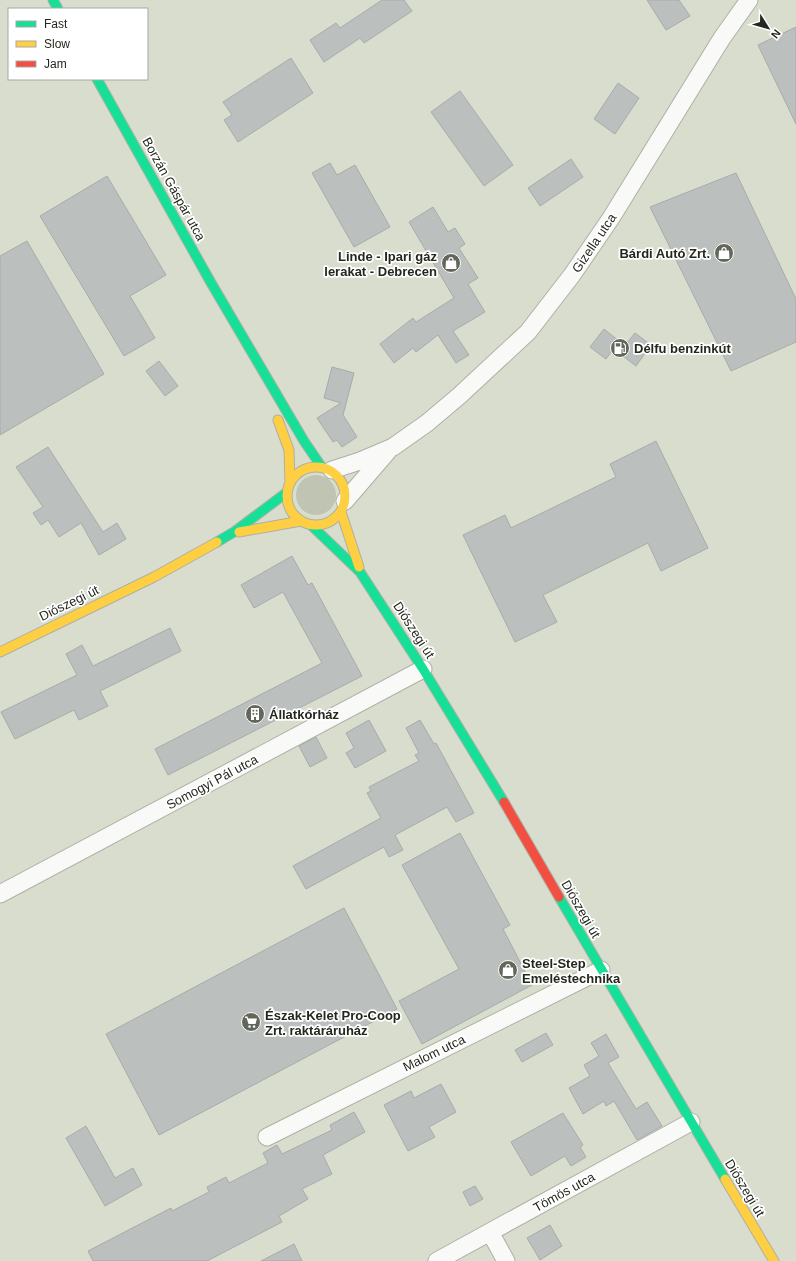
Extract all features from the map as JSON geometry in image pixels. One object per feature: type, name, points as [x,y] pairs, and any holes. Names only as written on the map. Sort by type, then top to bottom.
[{"type":"main road","name":"Borzán Gáspár utca","points":[[98,80],[210,281],[230,312],[304,441],[326,468]]},
{"type":"main road","name":"Borzán Gáspár utca","points":[[230,312],[268,399]]},
{"type":"main road","points":[[275,413],[290,447],[292,460],[290,482],[286,493],[290,509],[301,521],[311,525],[322,525],[332,520],[343,507],[345,490],[341,479],[326,468],[309,467],[298,472],[290,482]]},
{"type":"main road","name":"Diószegi út","points":[[0,652],[154,577],[234,532],[286,493]]},
{"type":"main road","name":"Diószegi út","points":[[343,507],[360,572]]},
{"type":"main road","name":"Diószegi út","points":[[234,532],[301,521]]},
{"type":"main road","name":"Diószegi út","points":[[311,525],[360,572],[423,669],[478,757],[601,970],[774,1261]]},
{"type":"street","name":"Gizella utca","points":[[326,468],[360,461],[392,447],[427,423],[528,332],[572,275],[611,218],[722,38],[749,0]]},
{"type":"street","name":"Gizella utca","points":[[343,507],[392,447]]},
{"type":"street","name":"Somogyi Pál utca","points":[[0,894],[423,669]]},
{"type":"street","name":"Malom utca","points":[[267,1136],[601,970]]},
{"type":"street","name":"Tömös utca","points":[[438,1261],[691,1122]]},
{"type":"street","points":[[490,1232],[506,1261]]},
{"type":"green space","points":[[316,475],[324,477],[330,481],[334,487],[336,495],[334,503],[330,509],[324,513],[316,515],[308,513],[302,509],[298,503],[296,495],[298,487],[302,481],[308,477]]},
{"type":"building","points":[[382,0],[404,0],[412,11],[364,43],[360,38],[324,62],[310,40],[336,23],[340,28]]},
{"type":"building","points":[[647,0],[679,0],[690,16],[666,30]]},
{"type":"building","points":[[796,27],[796,124],[758,45]]},
{"type":"building","points":[[291,58],[313,93],[238,142],[224,120],[232,115],[223,102]]},
{"type":"building","points":[[618,83],[639,98],[615,134],[594,119]]},
{"type":"building","points":[[460,91],[513,165],[484,186],[431,112]]},
{"type":"building","points":[[571,159],[583,177],[540,206],[528,188]]},
{"type":"building","points":[[330,163],[337,175],[355,165],[390,227],[354,247],[312,173]]},
{"type":"building","name":"Bárdi Autó Zrt.","points":[[736,173],[796,299],[796,342],[731,371],[650,207]]},
{"type":"building","points":[[107,176],[166,275],[130,296],[155,338],[124,356],[40,216]]},
{"type":"building","points":[[433,207],[448,232],[455,228],[465,244],[459,248],[478,278],[468,284],[485,312],[453,331],[469,355],[456,363],[438,335],[416,352],[413,348],[394,363],[380,344],[413,318],[416,322],[454,298],[409,222]]},
{"type":"building","points":[[27,241],[104,374],[0,435],[0,256]]},
{"type":"building","points":[[604,329],[619,341],[606,359],[590,347]]},
{"type":"building","points":[[635,333],[651,345],[636,366],[619,353]]},
{"type":"building","points":[[159,361],[178,386],[165,396],[146,371]]},
{"type":"building","points":[[332,367],[354,373],[343,415],[357,437],[342,447],[337,440],[333,442],[317,418],[341,403],[324,398]]},
{"type":"building","points":[[656,441],[708,548],[661,571],[648,543],[543,595],[557,622],[515,642],[463,535],[505,515],[511,528],[616,477],[610,464]]},
{"type":"building","points":[[48,447],[103,532],[117,523],[126,539],[99,555],[81,523],[59,537],[48,520],[41,525],[33,513],[43,507],[16,467]]},
{"type":"building","name":"Állatkórház","points":[[292,556],[308,585],[312,583],[362,676],[168,775],[155,749],[322,663],[283,592],[254,608],[241,585]]},
{"type":"building","points":[[170,628],[181,651],[100,691],[108,706],[79,720],[74,710],[15,739],[1,712],[77,675],[66,654],[82,645],[93,666]]},
{"type":"building","points":[[369,720],[386,751],[355,768],[346,753],[354,748],[346,733]]},
{"type":"building","points":[[420,720],[434,744],[436,743],[474,813],[456,822],[447,807],[395,835],[403,850],[389,857],[384,847],[306,889],[293,866],[381,818],[367,793],[371,791],[369,787],[419,761],[415,755],[419,753],[406,728]]},
{"type":"building","points":[[316,737],[327,758],[310,767],[299,746]]},
{"type":"building","points":[[460,833],[510,925],[503,929],[532,985],[422,1044],[399,1001],[459,969],[402,865]]},
{"type":"building","name":"Észak-Kelet Pro-Coop Zrt. raktáráruház","points":[[344,908],[397,1009],[159,1135],[106,1034]]},
{"type":"building","points":[[546,1033],[553,1045],[522,1062],[515,1050]]},
{"type":"building","points":[[606,1034],[619,1057],[608,1063],[636,1109],[647,1102],[662,1126],[637,1140],[614,1101],[606,1106],[604,1101],[583,1114],[569,1088],[590,1076],[584,1065],[599,1056],[591,1043]]},
{"type":"building","points":[[441,1084],[456,1112],[429,1127],[435,1137],[408,1151],[384,1105],[411,1091],[414,1098]]},
{"type":"building","points":[[354,1112],[365,1132],[323,1155],[332,1174],[302,1189],[308,1199],[279,1216],[282,1222],[207,1261],[93,1261],[88,1251],[171,1208],[172,1211],[209,1192],[207,1187],[226,1177],[229,1183],[268,1163],[263,1153],[277,1145],[282,1154],[332,1130],[330,1125]]},
{"type":"building","points":[[563,1113],[583,1145],[580,1147],[586,1157],[571,1166],[565,1156],[531,1176],[511,1142]]},
{"type":"building","points":[[86,1126],[115,1178],[133,1168],[142,1185],[105,1206],[66,1138]]},
{"type":"building","points":[[475,1186],[483,1199],[470,1206],[463,1192]]},
{"type":"building","points":[[550,1225],[562,1246],[540,1260],[527,1238]]},
{"type":"building","points":[[294,1244],[302,1261],[261,1261]]},
{"type":"traffic: fast","points":[[53,0],[57,8]]},
{"type":"traffic: fast","points":[[98,80],[210,281],[304,441],[321,466]]},
{"type":"traffic: fast","points":[[217,542],[234,532],[286,493]]},
{"type":"traffic: fast","points":[[311,525],[360,572],[423,669],[504,802]]},
{"type":"traffic: fast","points":[[559,897],[725,1179]]},
{"type":"traffic: slow","points":[[278,420],[289,450],[290,482]]},
{"type":"traffic: slow","points":[[310,467],[322,467],[337,475],[345,490],[345,496],[345,502],[337,517],[322,525],[310,525],[295,517],[287,502],[287,490],[295,475],[310,467]]},
{"type":"traffic: slow","points":[[341,512],[359,567]]},
{"type":"traffic: slow","points":[[239,532],[301,521]]},
{"type":"traffic: slow","points":[[0,652],[154,577],[217,542]]},
{"type":"traffic: slow","points":[[725,1179],[774,1261]]},
{"type":"traffic: jam","points":[[504,802],[559,897]]},
{"type":"place","name":"Bárdi Autó Zrt.","points":[[724,253]]},
{"type":"place","name":"Linde - Ipari gáz lerakat - Debrecen","points":[[451,263]]},
{"type":"place","name":"Délfu benzinkút","points":[[620,348]]},
{"type":"place","name":"Állatkórház","points":[[255,714]]},
{"type":"place","name":"Steel-Step Emeléstechnika","points":[[508,970]]},
{"type":"place","name":"Észak-Kelet Pro-Coop Zrt. raktáráruház","points":[[251,1022]]}]
